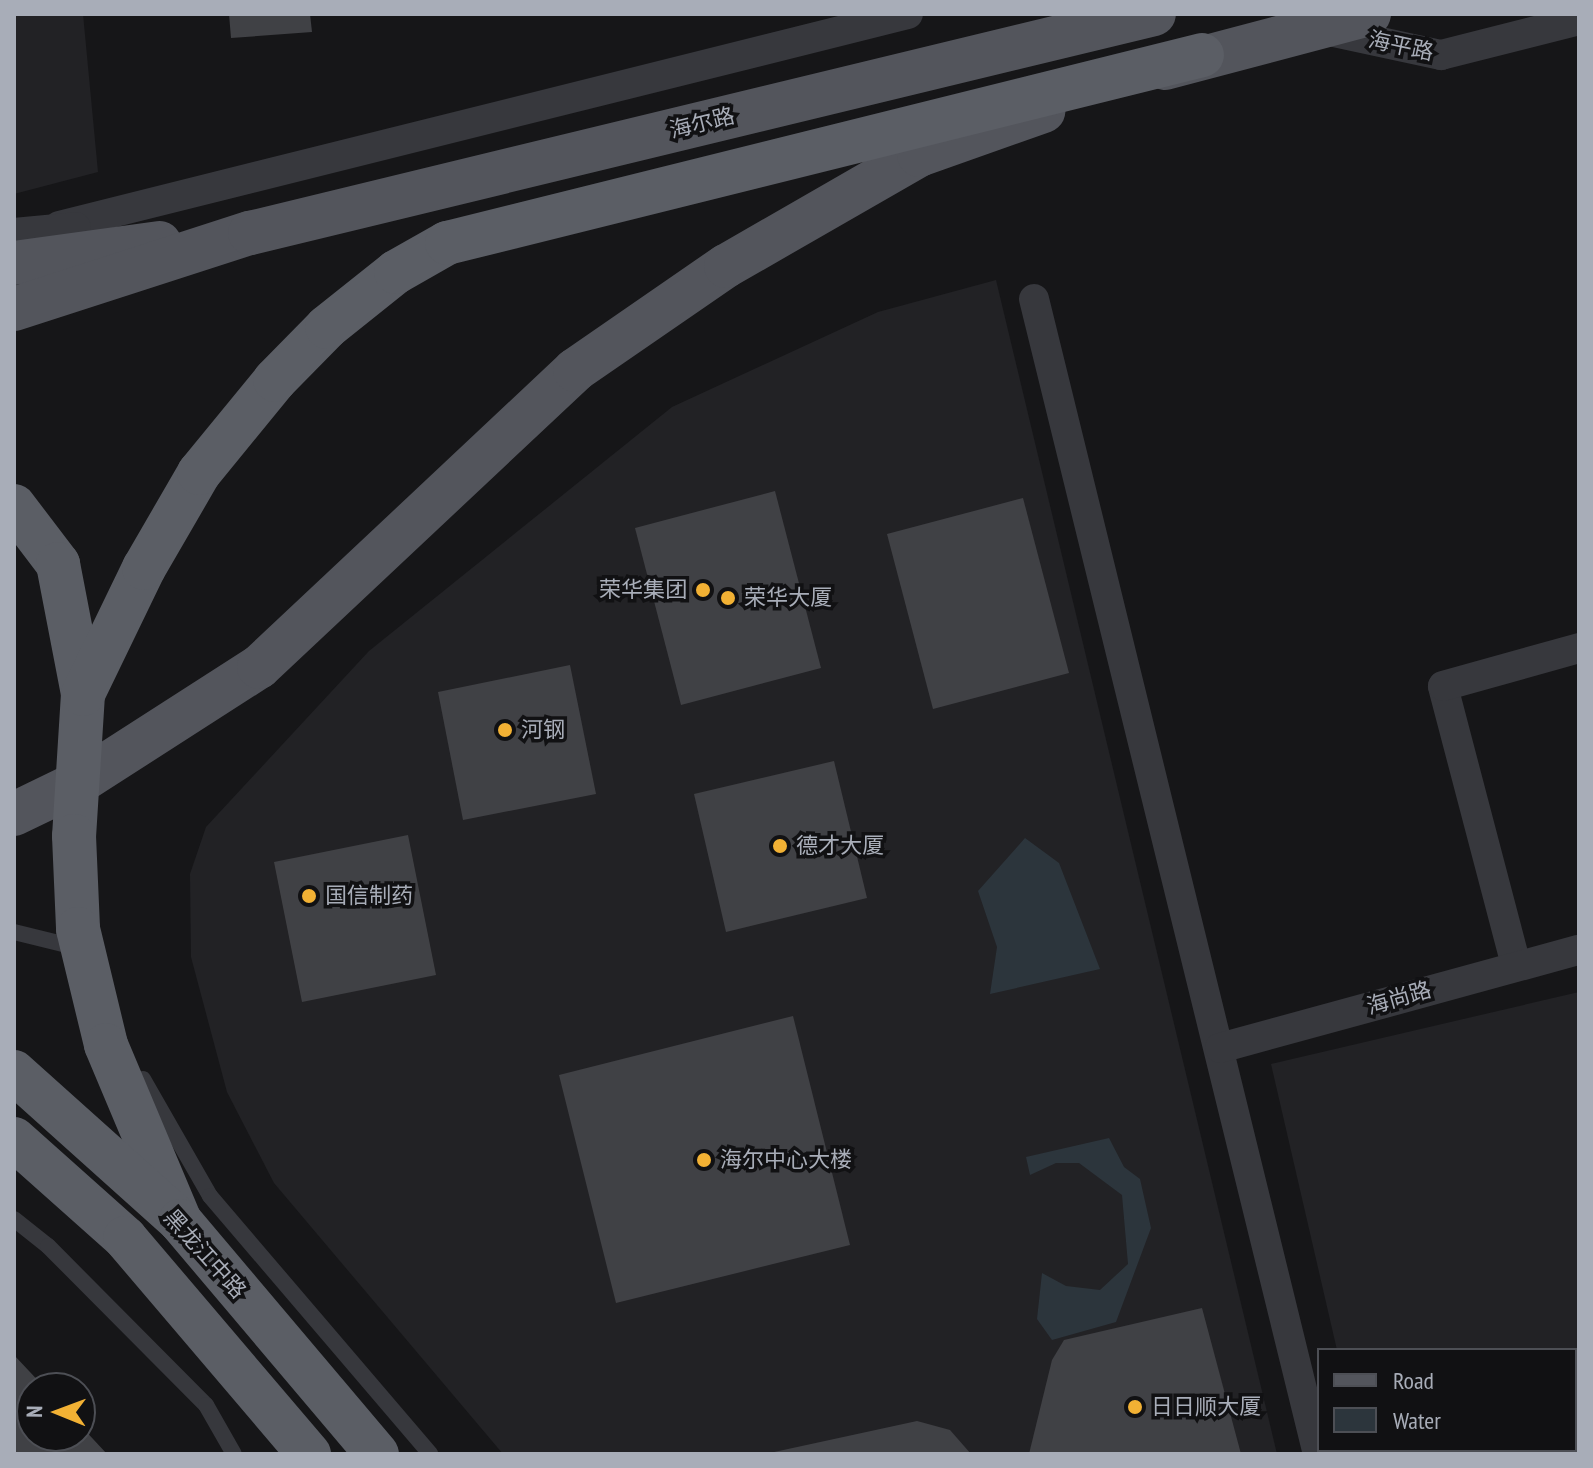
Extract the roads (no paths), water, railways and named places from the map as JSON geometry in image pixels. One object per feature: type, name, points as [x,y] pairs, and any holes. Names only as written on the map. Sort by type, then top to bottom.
[{"type":"highway","points":[[83,694],[144,568],[199,473],[275,380],[327,327],[396,272],[447,243],[1202,55]]},
{"type":"highway","points":[[14,506],[58,564],[83,694],[74,836],[78,929],[106,1045],[180,1221]]},
{"type":"highway","name":"黑龙江中路","points":[[14,1072],[180,1221],[377,1454]]},
{"type":"highway","points":[[14,1139],[125,1238],[309,1454]]},
{"type":"highway","points":[[14,1164],[125,1238]]},
{"type":"main road","name":"海尔路","points":[[250,233],[1154,14]]},
{"type":"main road","points":[[14,814],[78,783],[259,667],[575,370],[726,266],[919,155],[1202,55],[1369,14]]},
{"type":"main road","points":[[32,245],[250,233]]},
{"type":"main road","points":[[14,309],[250,233]]},
{"type":"street","points":[[32,245],[908,14]]},
{"type":"street","name":"海平路","points":[[1315,27],[1441,55],[1579,20]]},
{"type":"street","points":[[1034,299],[1118,658],[1220,1048],[1317,1450]]},
{"type":"street","points":[[1516,965],[1443,686],[1579,648]]},
{"type":"street","name":"海尚路","points":[[1220,1048],[1579,950]]},
{"type":"lane","points":[[14,932],[98,952],[121,1033]]},
{"type":"lane","points":[[133,1058],[210,1196],[430,1454]]},
{"type":"lane","points":[[14,1219],[48,1246],[206,1405],[234,1454]]},
{"type":"water","points":[[1025,838],[1059,863],[1100,969],[990,994],[997,947],[978,891]]},
{"type":"water","points":[[1109,1138],[1124,1167],[1140,1179],[1151,1228],[1116,1322],[1052,1340],[1037,1319],[1042,1273],[1066,1286],[1100,1290],[1128,1264],[1122,1195],[1079,1163],[1056,1163],[1030,1175],[1026,1157]]},
{"type":"place","name":"荣华集团","points":[[703,590]]},
{"type":"place","name":"荣华大厦","points":[[728,598]]},
{"type":"place","name":"河钢","points":[[505,730]]},
{"type":"place","name":"德才大厦","points":[[780,846]]},
{"type":"place","name":"国信制药","points":[[309,896]]},
{"type":"place","name":"海尔中心大楼","points":[[704,1160]]},
{"type":"place","name":"日日顺大厦","points":[[1135,1407]]}]
